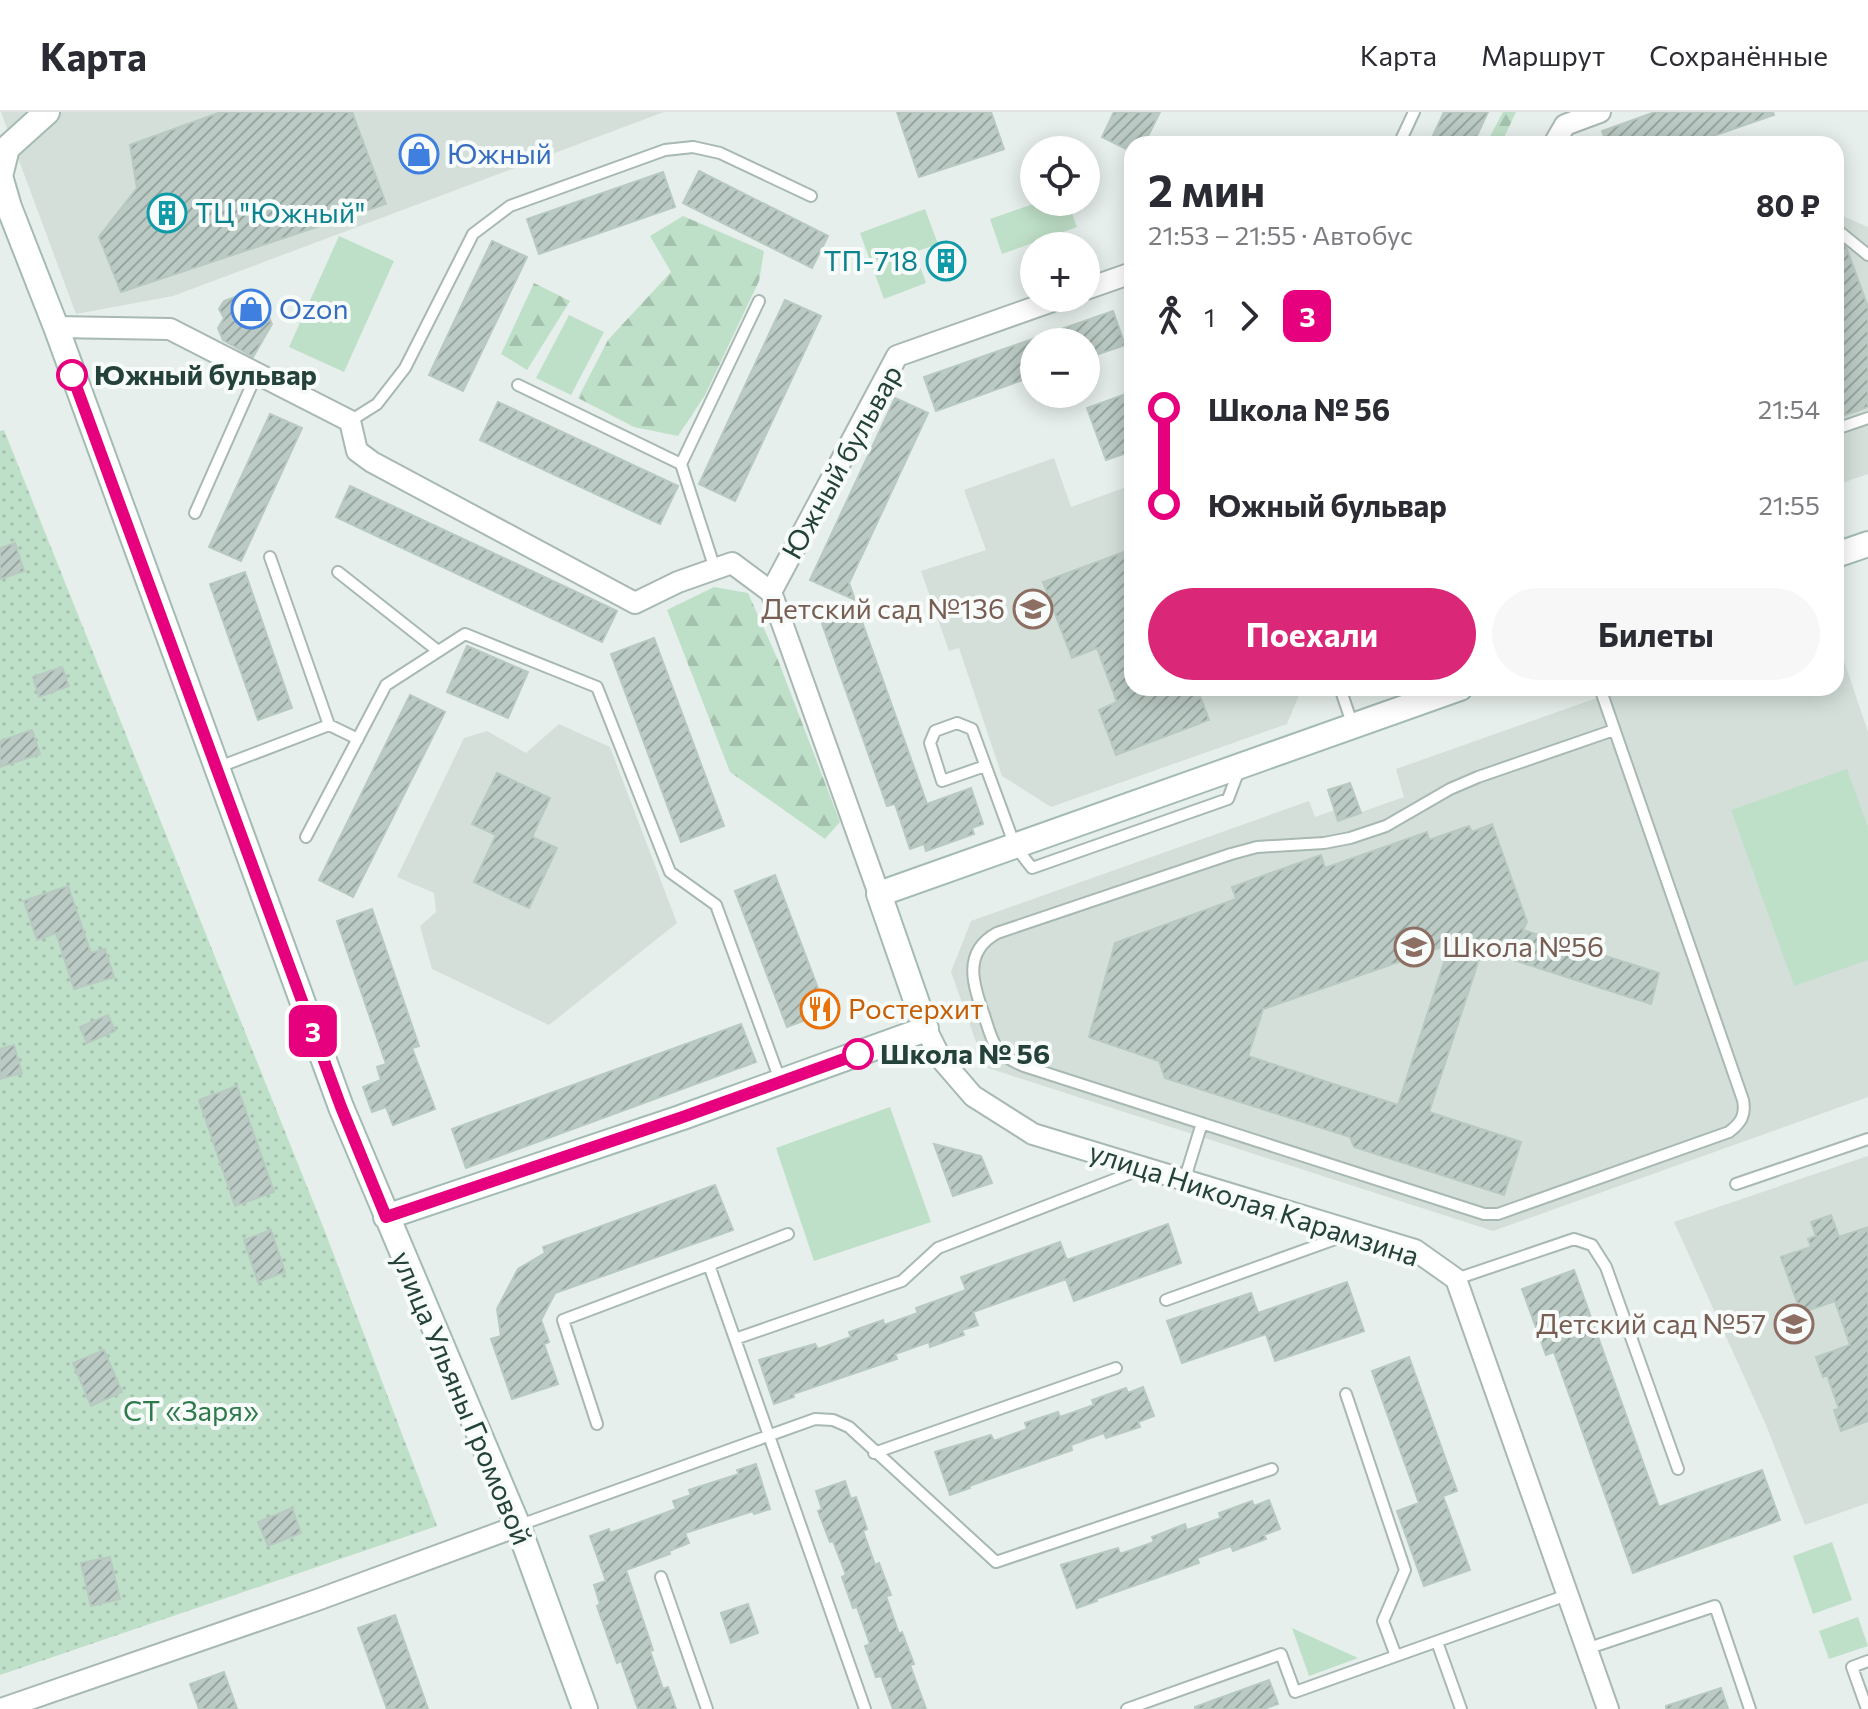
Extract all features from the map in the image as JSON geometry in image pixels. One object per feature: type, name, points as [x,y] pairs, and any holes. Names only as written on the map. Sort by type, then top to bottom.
[{"type":"main road","name":"улица Ульяны Громовой","points":[[47,112],[7,148],[0,176],[9,207],[56,327],[341,1107],[518,1526],[585,1709]]},
{"type":"main road","points":[[1844,552],[1868,544]]},
{"type":"main road","points":[[879,894],[1437,696]]},
{"type":"main road","name":"улица Николая Карамзина","points":[[879,894],[926,1029]]},
{"type":"main road","points":[[386,1217],[926,1029]]},
{"type":"street","points":[[1559,136],[1565,125],[1600,112]]},
{"type":"street","points":[[1100,284],[1124,276]]},
{"type":"street","name":"Южный бульвар","points":[[771,592],[897,356],[1021,312]]},
{"type":"street","points":[[56,327],[170,329],[350,421],[357,451],[372,462],[635,603],[678,582],[715,569]]},
{"type":"street","name":"Южный бульвар","points":[[715,569],[732,563],[771,592],[879,894]]},
{"type":"street","name":"улица Николая Карамзина","points":[[926,1029],[941,1059],[973,1096],[1033,1134],[1415,1250],[1456,1279]]},
{"type":"street","points":[[1456,1279],[1608,1709]]},
{"type":"street","points":[[1,1709],[518,1526]]},
{"type":"lane","points":[[1403,136],[1414,112]]},
{"type":"lane","points":[[350,421],[377,404],[405,368],[473,234],[510,206],[665,150],[693,147],[720,153],[811,196]]},
{"type":"lane","points":[[1844,236],[1868,255]]},
{"type":"lane","points":[[715,569],[681,464],[759,301]]},
{"type":"lane","points":[[195,513],[257,373]]},
{"type":"lane","points":[[518,385],[681,464]]},
{"type":"lane","points":[[1844,426],[1868,418]]},
{"type":"lane","points":[[270,557],[329,725],[358,739]]},
{"type":"lane","points":[[338,572],[438,651]]},
{"type":"lane","points":[[306,837],[386,685],[465,634],[597,687],[670,872],[716,905],[781,1082]]},
{"type":"lane","points":[[1343,696],[1353,726]]},
{"type":"lane","points":[[1603,696],[1743,1100],[1744,1115],[1735,1128],[1491,1214],[1024,1066],[1006,1058],[995,1045],[972,979],[975,960],[984,942],[997,933],[1257,847],[1324,843],[1350,838],[1386,826],[1450,789],[1478,777],[1614,730]]},
{"type":"lane","points":[[985,766],[942,781],[930,743],[935,731],[957,723],[972,729],[1015,846]]},
{"type":"lane","points":[[217,768],[329,725]]},
{"type":"lane","points":[[1185,1178],[1202,1123]]},
{"type":"lane","points":[[1736,1184],[1868,1139]]},
{"type":"lane","points":[[735,1339],[902,1281],[938,1248],[1145,1168]]},
{"type":"lane","points":[[1166,1300],[1358,1231]]},
{"type":"lane","points":[[597,1424],[563,1320],[788,1234]]},
{"type":"lane","points":[[1456,1279],[1574,1239],[1592,1245],[1606,1267],[1678,1469]]},
{"type":"lane","points":[[709,1265],[865,1709]]},
{"type":"lane","points":[[874,1453],[1116,1368]]},
{"type":"lane","points":[[1346,1394],[1405,1570],[1383,1621],[1396,1656]]},
{"type":"lane","points":[[518,1526],[815,1419],[833,1420],[849,1427],[996,1562],[1272,1469]]},
{"type":"lane","points":[[661,1577],[707,1709]]},
{"type":"lane","points":[[1127,1709],[1281,1654],[1295,1692],[1567,1595]]},
{"type":"lane","points":[[1586,1649],[1715,1606],[1750,1709]]},
{"type":"lane","points":[[1437,1642],[1461,1709]]},
{"type":"lane","points":[[1867,1709],[1852,1667],[1868,1661]]},
{"type":"shaded area","points":[[1,112],[664,112],[173,296],[76,314]]},
{"type":"shaded area","points":[[1844,216],[1868,227],[1868,474],[1844,482]]},
{"type":"shaded area","name":"Детский сад №136","points":[[1054,458],[1071,507],[1124,488],[1124,696],[1299,696],[1287,724],[1051,807],[1002,776],[959,648],[949,651],[921,571],[986,550],[964,490]]},
{"type":"shaded area","name":"Школа №56","points":[[1844,661],[1868,732],[1868,1097],[1493,1231],[985,1067],[951,972],[971,921],[1309,801],[1315,817],[1335,810],[1339,820],[1404,797],[1396,769],[1602,696],[1844,696]]},
{"type":"shaded area","points":[[559,724],[610,747],[677,923],[549,1025],[432,969],[420,926],[436,912],[434,893],[397,877],[464,738],[487,731],[526,753]]},
{"type":"shaded area","name":"Детский сад №57","points":[[1868,1156],[1868,1503],[1805,1525],[1766,1425],[1674,1222]]},
{"type":"green space","points":[[1503,112],[1516,112],[1505,136],[1490,136]]},
{"type":"green space","points":[[925,209],[938,244],[915,252],[926,283],[884,299],[860,233]]},
{"type":"green space","points":[[1020,209],[1020,216],[1073,216],[1077,227],[1063,232],[1020,232],[1020,248],[1002,254],[990,219]]},
{"type":"green space","points":[[683,216],[764,251],[759,281],[705,395],[678,436],[634,427],[578,398],[608,340],[671,272],[650,236]]},
{"type":"green space","points":[[339,236],[394,261],[344,372],[289,347]]},
{"type":"green space","points":[[534,283],[570,301],[527,370],[501,354]]},
{"type":"green space","points":[[569,315],[604,332],[571,395],[536,378]]},
{"type":"green space","name":"СТ «Заря»","points":[[4,430],[324,1229],[437,1526],[0,1675],[0,431]]},
{"type":"green space","points":[[714,587],[748,593],[778,660],[840,822],[825,839],[730,772],[667,610]]},
{"type":"green space","points":[[1847,769],[1868,827],[1868,960],[1794,986],[1731,810]]},
{"type":"green space","points":[[890,1107],[931,1222],[814,1261],[776,1148]]},
{"type":"green space","points":[[1832,1542],[1852,1600],[1813,1614],[1793,1556]]},
{"type":"green space","points":[[1858,1617],[1868,1646],[1829,1659],[1819,1631]]},
{"type":"green space","points":[[1292,1628],[1358,1658],[1309,1676]]},
{"type":"building","points":[[221,112],[352,112],[386,204],[121,292],[99,237],[137,188],[130,145]]},
{"type":"building","points":[[897,112],[991,112],[1004,149],[919,177]]},
{"type":"building","points":[[1114,112],[1160,112],[1148,136],[1124,136],[1124,148],[1102,137]]},
{"type":"building","points":[[1444,112],[1488,112],[1477,136],[1433,136]]},
{"type":"building","points":[[1655,112],[1773,112],[1774,115],[1713,136],[1604,136],[1602,131]]},
{"type":"building","points":[[699,171],[828,236],[812,268],[683,203]]},
{"type":"building","points":[[663,172],[675,207],[539,254],[527,219]]},
{"type":"building","points":[[492,241],[527,257],[463,391],[429,375]]},
{"type":"building","points":[[1844,245],[1868,307],[1868,407],[1844,415]]},
{"type":"building","name":"ТП-718","points":[[957,247],[964,266],[935,276],[928,257]]},
{"type":"building","points":[[237,296],[266,311],[272,324],[253,357],[223,340],[218,328],[224,318],[219,309],[224,301]]},
{"type":"building","points":[[785,300],[821,316],[735,501],[699,484]]},
{"type":"building","points":[[1113,311],[1124,345],[1100,353],[1100,328],[1064,328]]},
{"type":"building","points":[[1020,343],[1020,381],[936,411],[924,377]]},
{"type":"building","points":[[1124,395],[1124,454],[1106,460],[1087,408],[1100,408],[1100,403]]},
{"type":"building","points":[[895,398],[928,413],[849,583],[855,600],[810,580]]},
{"type":"building","points":[[498,402],[678,486],[660,524],[480,440]]},
{"type":"building","points":[[270,414],[302,428],[241,561],[209,547]]},
{"type":"building","points":[[350,486],[617,611],[602,642],[336,517]]},
{"type":"building","points":[[15,543],[24,571],[0,579],[0,548]]},
{"type":"building","points":[[1124,552],[1124,696],[1200,696],[1209,720],[1116,755],[1099,710],[1117,702],[1097,648],[1072,658],[1043,582]]},
{"type":"building","points":[[245,572],[292,708],[258,720],[210,584]]},
{"type":"building","points":[[855,602],[927,804],[971,788],[983,824],[972,828],[974,834],[926,851],[924,844],[910,849],[895,804],[887,806],[819,615]]},
{"type":"building","points":[[654,638],[724,826],[681,842],[611,654]]},
{"type":"building","points":[[467,646],[528,672],[508,718],[447,692]]},
{"type":"building","points":[[62,667],[69,686],[39,697],[33,677]]},
{"type":"building","points":[[410,695],[445,712],[353,897],[319,880]]},
{"type":"building","points":[[32,730],[40,754],[0,767],[0,741]]},
{"type":"building","points":[[497,773],[550,798],[532,837],[557,848],[529,908],[474,882],[496,835],[472,824]]},
{"type":"building","points":[[1350,783],[1361,813],[1338,821],[1328,790]]},
{"type":"building","points":[[1492,824],[1527,922],[1523,930],[1659,973],[1651,1004],[1482,950],[1429,1112],[1521,1142],[1504,1195],[1354,1147],[1350,1137],[1165,1078],[1159,1061],[1089,1037],[1115,943],[1236,899],[1232,887],[1321,855],[1325,868],[1427,832],[1429,840],[1469,826],[1472,832]],"holes":[[[1450,944],[1398,1105],[1248,1056],[1263,1009]]]},
{"type":"building","points":[[775,875],[827,1012],[787,1027],[735,891]]},
{"type":"building","points":[[68,886],[91,953],[105,949],[114,977],[74,989],[56,933],[37,940],[24,901]]},
{"type":"building","points":[[372,909],[419,1046],[412,1048],[435,1109],[393,1125],[386,1107],[372,1112],[363,1087],[381,1080],[377,1067],[386,1064],[337,921]]},
{"type":"building","points":[[108,1015],[115,1031],[87,1043],[80,1027]]},
{"type":"building","points":[[741,1024],[756,1062],[466,1168],[452,1129]]},
{"type":"building","points":[[14,1045],[22,1073],[0,1079],[0,1049]]},
{"type":"building","points":[[237,1086],[274,1192],[235,1206],[199,1100]]},
{"type":"building","points":[[934,1144],[981,1156],[992,1183],[953,1196]]},
{"type":"building","points":[[715,1185],[733,1230],[555,1293],[541,1320],[549,1342],[544,1344],[558,1384],[512,1399],[491,1339],[501,1336],[497,1309],[518,1269],[545,1253],[543,1247]]},
{"type":"building","points":[[1831,1215],[1839,1237],[1868,1227],[1868,1421],[1841,1431],[1834,1410],[1839,1409],[1827,1375],[1823,1377],[1816,1357],[1850,1345],[1835,1301],[1801,1313],[1781,1257],[1811,1247],[1808,1239],[1816,1236],[1811,1222]]},
{"type":"building","points":[[1168,1224],[1181,1263],[1074,1301],[1066,1279],[973,1312],[978,1325],[962,1330],[964,1335],[930,1347],[929,1342],[895,1354],[897,1359],[793,1394],[794,1397],[774,1404],[759,1360],[815,1344],[818,1349],[851,1337],[849,1332],[883,1320],[884,1325],[918,1313],[916,1308],[966,1290],[961,1277],[1060,1242],[1067,1260]]},
{"type":"building","points":[[271,1230],[285,1272],[258,1282],[244,1240]]},
{"type":"building","points":[[1574,1270],[1659,1507],[1762,1470],[1780,1520],[1633,1573],[1554,1352],[1546,1355],[1522,1289]]},
{"type":"building","points":[[1347,1282],[1364,1331],[1275,1361],[1266,1334],[1182,1363],[1167,1321],[1251,1293],[1258,1313]]},
{"type":"building","points":[[104,1350],[122,1392],[91,1406],[73,1363]]},
{"type":"building","points":[[1409,1357],[1457,1491],[1443,1496],[1470,1570],[1424,1586],[1397,1511],[1419,1503],[1372,1371]]},
{"type":"building","points":[[1143,1387],[1154,1416],[1138,1422],[1140,1427],[1106,1438],[1104,1433],[1071,1445],[1072,1450],[950,1495],[935,1452],[991,1435],[994,1441],[1027,1429],[1025,1423],[1058,1412],[1060,1417],[1094,1405],[1092,1400],[1126,1388],[1128,1393]]},
{"type":"building","points":[[756,1464],[770,1509],[754,1514],[753,1511],[685,1533],[689,1543],[669,1551],[670,1554],[626,1570],[663,1689],[668,1687],[676,1709],[638,1709],[621,1661],[617,1663],[597,1606],[600,1604],[594,1585],[606,1581],[590,1536],[609,1529],[610,1533],[676,1509],[673,1501],[691,1495],[689,1490],[739,1474],[737,1470]]},
{"type":"building","points":[[845,1481],[851,1499],[856,1497],[867,1529],[863,1531],[875,1565],[879,1563],[891,1595],[886,1596],[899,1634],[902,1632],[914,1664],[910,1665],[926,1709],[893,1709],[881,1676],[876,1677],[865,1646],[870,1644],[842,1577],[846,1575],[818,1511],[822,1509],[816,1491]]},
{"type":"building","points":[[1269,1500],[1280,1529],[1264,1535],[1266,1539],[1233,1551],[1231,1546],[1197,1558],[1199,1563],[1077,1608],[1061,1565],[1118,1548],[1120,1554],[1154,1542],[1152,1537],[1185,1524],[1187,1530],[1221,1518],[1219,1513],[1252,1501],[1254,1506]]},
{"type":"building","points":[[292,1508],[301,1533],[268,1546],[258,1522]]},
{"type":"building","points":[[110,1557],[120,1599],[91,1606],[81,1563]]},
{"type":"building","points":[[748,1604],[758,1633],[731,1643],[721,1613]]},
{"type":"building","points":[[395,1615],[428,1709],[387,1709],[358,1628]]},
{"type":"building","points":[[224,1672],[237,1709],[199,1709],[190,1684]]},
{"type":"building","points":[[1269,1680],[1278,1704],[1263,1709],[1195,1709],[1195,1707]]},
{"type":"building","points":[[1721,1688],[1728,1709],[1666,1709],[1666,1706]]},
{"type":"bus line","name":"3","points":[[72,375],[341,1107],[386,1217],[858,1054]]},
{"type":"place","name":"Южный","points":[[419,154]]},
{"type":"place","name":"ТЦ \"Южный\"","points":[[167,213]]},
{"type":"place","name":"ТП-718","points":[[946,261]]},
{"type":"place","name":"Ozon","points":[[251,309]]},
{"type":"place","name":"Южный бульвар","points":[[72,375]]},
{"type":"place","name":"Детский сад №136","points":[[1033,609]]},
{"type":"place","name":"Школа №56","points":[[1414,947]]},
{"type":"place","name":"Ростерхит","points":[[820,1009]]},
{"type":"place","name":"Школа № 56","points":[[858,1054]]},
{"type":"place","name":"Детский сад №57","points":[[1794,1324]]}]
